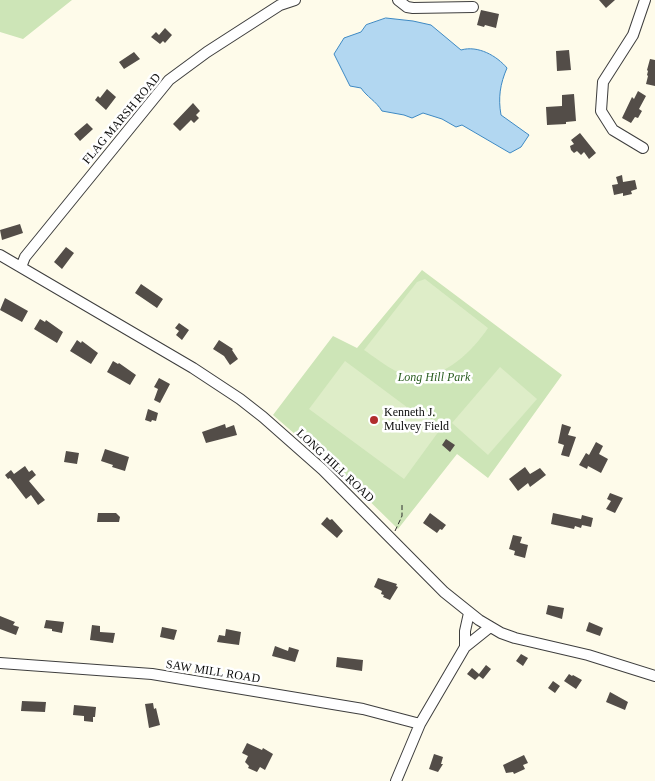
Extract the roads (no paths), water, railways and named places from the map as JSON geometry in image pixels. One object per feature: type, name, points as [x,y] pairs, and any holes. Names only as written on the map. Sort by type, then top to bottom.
[{"type":"street","name":"FLAG MARSH ROAD","points":[[21,266],[25,257],[169,80],[207,52],[280,5],[295,0]]},
{"type":"street","points":[[398,0],[407,7],[413,8],[472,7]]},
{"type":"street","points":[[643,148],[613,130],[601,111],[604,82],[633,35],[645,0]]},
{"type":"street","name":"LONG HILL ROAD","points":[[0,255],[193,368],[248,405],[328,476],[444,592],[469,613],[490,627],[515,638],[588,656],[655,676]]},
{"type":"street","points":[[465,647],[465,631],[469,613]]},
{"type":"street","points":[[396,781],[420,724],[465,647],[490,627]]},
{"type":"street","name":"SAW MILL ROAD","points":[[0,663],[152,674],[363,709],[420,724]]},
{"type":"water","points":[[386,18],[431,25],[461,50],[480,50],[493,56],[503,64],[507,68],[500,91],[501,115],[529,135],[521,147],[510,153],[462,125],[456,127],[442,119],[423,113],[412,118],[382,111],[361,88],[350,86],[334,54],[344,38],[361,32],[366,25]]},
{"type":"place","name":"Kenneth J. Mulvey Field","points":[[374,420]]},
{"type":"park label","name":"Long Hill Park","points":[[434,378]]}]
